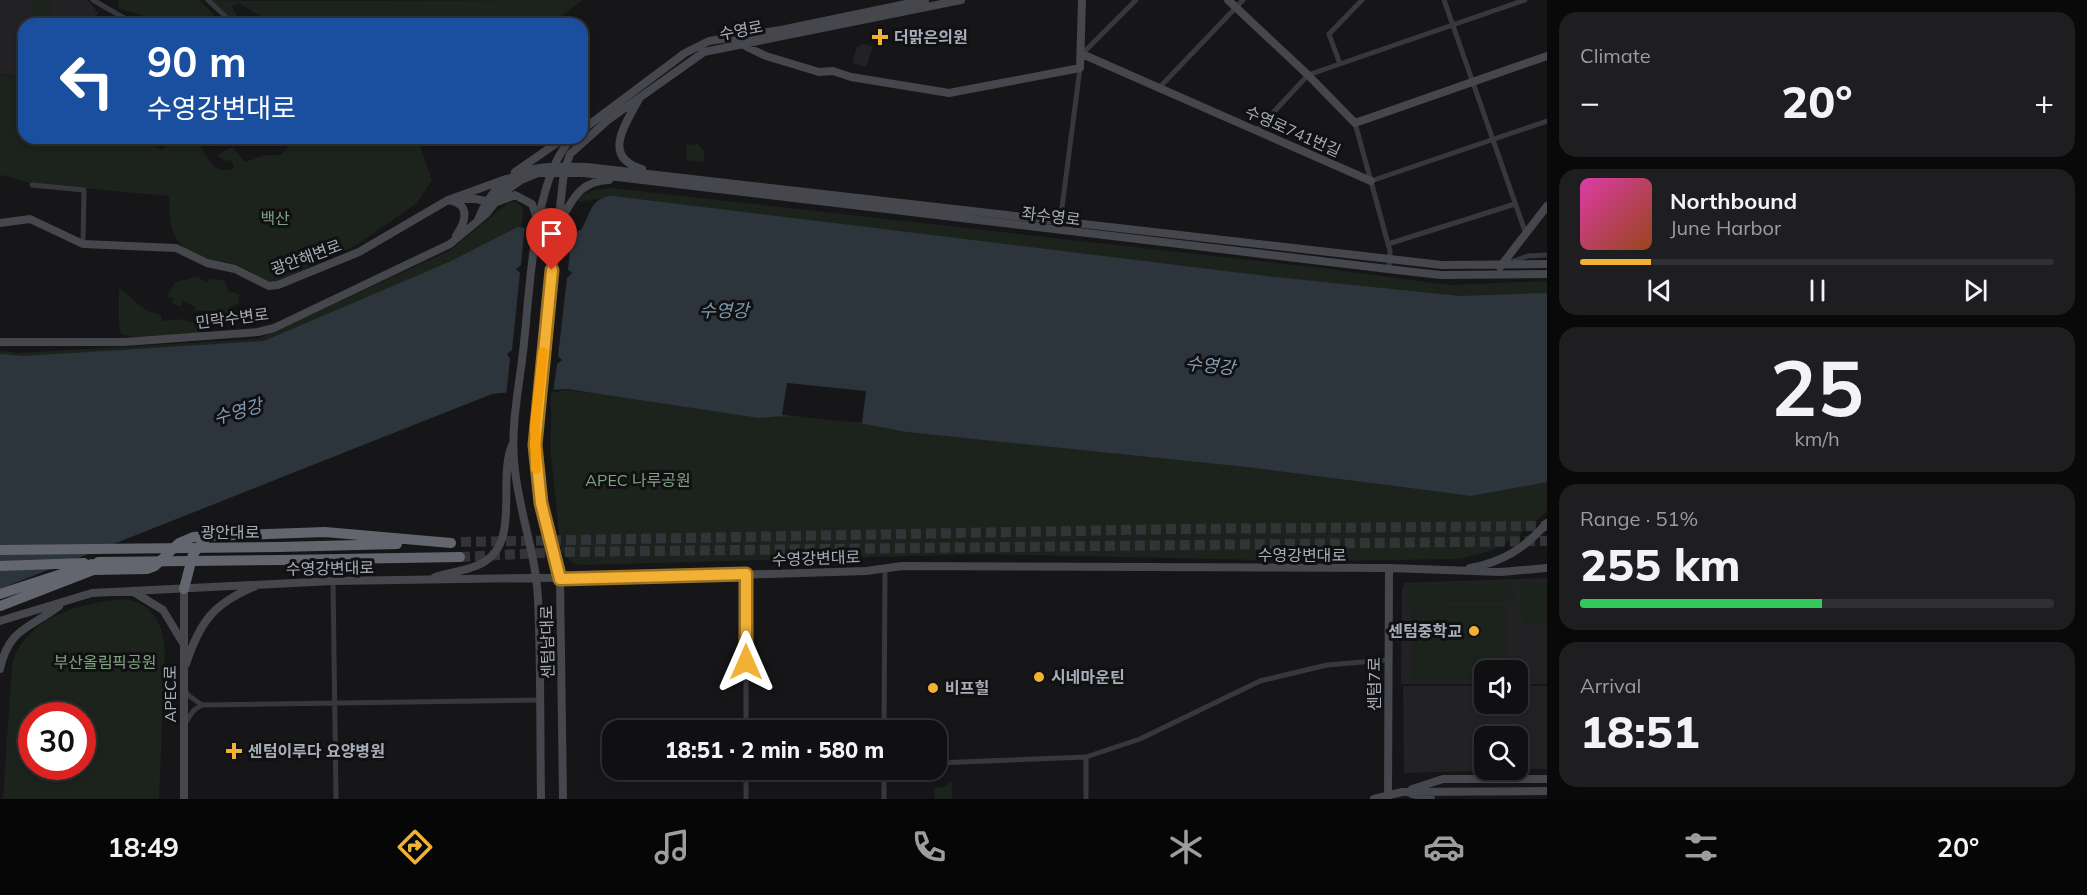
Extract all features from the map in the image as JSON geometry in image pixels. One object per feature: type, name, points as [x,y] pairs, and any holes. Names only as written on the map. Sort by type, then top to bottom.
[{"type":"highway","name":"광안대로","points":[[0,550],[279,547],[456,542],[325,532],[208,536]]},
{"type":"highway","points":[[184,589],[193,554],[208,536]]},
{"type":"highway","points":[[0,606],[93,570],[147,569],[155,566],[179,543],[193,537],[208,536]]},
{"type":"highway","name":"광안대로","points":[[0,566],[98,562],[460,557]]},
{"type":"highway","points":[[0,594],[98,562]]},
{"type":"main road","name":"수영로","points":[[588,126],[685,53],[709,41],[781,30],[925,0]]},
{"type":"main road","name":"수영로","points":[[588,136],[698,55],[742,43],[962,0]]},
{"type":"main road","points":[[734,36],[766,56],[819,72],[833,71],[851,77],[949,93],[1080,68],[1082,0]]},
{"type":"main road","points":[[1228,0],[1355,123],[1547,56]]},
{"type":"main road","name":"수영로741번길","points":[[1082,54],[1371,181]]},
{"type":"main road","points":[[639,98],[621,130],[620,149],[632,166],[651,174]]},
{"type":"main road","points":[[507,179],[556,144]]},
{"type":"main road","points":[[553,169],[559,154],[567,144]]},
{"type":"main road","name":"수영로","points":[[565,169],[570,154],[578,144]]},
{"type":"main road","name":"민락수변로","points":[[0,342],[124,342],[258,332],[274,328],[450,244],[477,222],[507,179],[528,169],[553,169]]},
{"type":"main road","name":"좌수영로","points":[[553,169],[651,174],[1442,265],[1547,264]]},
{"type":"main road","name":"센텀남대로","points":[[541,799],[536,579],[519,505],[514,441],[538,223],[553,169]]},
{"type":"main road","name":"민락수변로","points":[[491,202],[521,180],[553,169]]},
{"type":"main road","name":"좌수영로","points":[[565,169],[624,179],[1441,275],[1547,274]]},
{"type":"main road","name":"센텀남대로","points":[[562,799],[560,579],[537,484],[535,445],[537,407],[565,169]]},
{"type":"main road","name":"광안해변로","points":[[0,223],[30,219],[83,244],[176,248],[207,263],[235,269],[269,286],[278,285],[360,252],[448,200],[507,179]]},
{"type":"main road","points":[[558,225],[567,205],[586,184],[624,179]]},
{"type":"main road","points":[[448,200],[491,202],[515,195],[524,198],[536,211],[538,223]]},
{"type":"main road","points":[[448,200],[462,205],[465,212],[463,226],[450,244]]},
{"type":"main road","points":[[1495,274],[1547,206]]},
{"type":"main road","points":[[423,580],[478,566],[499,547],[506,529],[504,482],[507,454],[514,441]]},
{"type":"main road","name":"수영강변대로","points":[[1457,570],[1490,564],[1509,556],[1523,548],[1547,523]]},
{"type":"main road","name":"수영강변대로","points":[[0,621],[92,593],[263,583],[560,579],[885,569],[902,566],[1389,568],[1501,572],[1547,568]]},
{"type":"main road","name":"센텀7로","points":[[1388,797],[1389,568]]},
{"type":"main road","points":[[184,671],[202,623],[227,600],[263,583]]},
{"type":"main road","name":"APEC로","points":[[184,589],[184,799]]},
{"type":"main road","points":[[130,591],[163,610],[184,644]]},
{"type":"main road","points":[[0,669],[5,651],[16,634],[42,619],[65,601]]},
{"type":"main road","points":[[1374,799],[1388,797],[1443,779],[1547,779]]},
{"type":"main road","points":[[1402,792],[1547,791]]},
{"type":"main road","points":[[1402,792],[1431,799]]},
{"type":"street","points":[[93,0],[124,18]]},
{"type":"street","points":[[208,0],[227,18]]},
{"type":"street","points":[[1082,54],[1136,0]]},
{"type":"street","points":[[1159,88],[1243,0]]},
{"type":"street","points":[[1340,64],[1329,34],[1362,0]]},
{"type":"street","points":[[1444,0],[1526,234]]},
{"type":"street","points":[[1257,130],[1308,75],[1525,0]]},
{"type":"street","points":[[1059,231],[1080,68]]},
{"type":"street","points":[[1371,181],[1547,121]]},
{"type":"street","points":[[1355,123],[1388,244],[1389,269]]},
{"type":"street","points":[[32,184],[84,190],[83,244]]},
{"type":"street","points":[[1388,244],[1515,204]]},
{"type":"street","points":[[1502,265],[1527,256],[1547,255]]},
{"type":"street","points":[[884,720],[885,569]]},
{"type":"street","points":[[746,574],[746,720]]},
{"type":"street","points":[[333,581],[336,799]]},
{"type":"street","points":[[947,763],[1086,757],[1140,739],[1260,681],[1327,665],[1387,660]]},
{"type":"street","points":[[184,686],[188,695],[202,705],[539,700]]},
{"type":"street","points":[[184,726],[187,718],[202,705]]},
{"type":"street","points":[[1086,757],[1086,799]]},
{"type":"street","points":[[746,780],[746,799]]},
{"type":"street","points":[[884,780],[884,799]]},
{"type":"shaded area","points":[[0,0],[88,0],[98,13],[96,18],[18,18],[18,77],[0,74]]},
{"type":"shaded area","points":[[863,44],[873,47],[866,67],[852,63],[857,47]]},
{"type":"shaded area","name":"센텀중학교","points":[[1547,578],[1547,684],[1528,684],[1528,660],[1474,660],[1474,684],[1401,684],[1404,583]]},
{"type":"shaded area","points":[[1403,686],[1474,686],[1474,714],[1528,714],[1528,686],[1547,686],[1547,769],[1528,769],[1528,726],[1474,726],[1474,771],[1404,773]]},
{"type":"green space","points":[[32,0],[53,0],[48,18],[35,18],[36,14],[29,12]]},
{"type":"green space","points":[[119,0],[199,0],[216,18],[155,18],[118,8]]},
{"type":"green space","points":[[211,0],[582,0],[560,18],[263,18],[239,3],[232,6],[238,18],[224,18]]},
{"type":"green space","name":"백산","points":[[0,75],[18,77],[18,144],[152,144],[161,150],[168,144],[200,144],[217,168],[227,170],[234,168],[232,161],[224,160],[217,155],[232,147],[245,162],[265,155],[280,155],[287,149],[288,144],[419,144],[432,180],[417,203],[355,246],[274,283],[237,265],[204,258],[185,248],[178,241],[171,226],[169,196],[30,183],[3,175],[0,177]]},
{"type":"green space","points":[[698,144],[705,153],[703,162],[686,160],[687,145]]},
{"type":"green space","points":[[612,188],[1329,269],[1449,285],[1547,281],[1547,301],[1451,302],[605,198],[578,202],[579,197],[595,190]]},
{"type":"green space","points":[[509,202],[516,202],[523,207],[521,235],[265,349],[0,365],[0,351],[19,353],[258,339],[449,251]]},
{"type":"green space","points":[[197,277],[207,282],[211,279],[224,280],[229,293],[234,292],[239,295],[238,304],[230,307],[228,314],[197,310],[194,312],[195,307],[183,301],[181,306],[172,304],[174,298],[167,297],[175,282]]},
{"type":"green space","points":[[119,288],[147,311],[161,315],[162,321],[177,319],[201,324],[201,333],[134,337],[121,334]]},
{"type":"green space","name":"APEC 나루공원","points":[[565,390],[1207,462],[1471,496],[1547,479],[1547,511],[1517,537],[1490,551],[1459,559],[1309,561],[986,554],[582,565],[575,564],[561,552],[551,455],[551,393]]},
{"type":"green space","points":[[1513,581],[1514,601],[1479,602],[1479,582]]},
{"type":"green space","points":[[1477,582],[1478,602],[1444,603],[1443,583]]},
{"type":"green space","points":[[1521,582],[1547,582],[1547,624],[1522,624]]},
{"type":"green space","points":[[1441,584],[1442,604],[1408,605],[1407,585]]},
{"type":"green space","name":"부산올림픽공원","points":[[122,599],[132,601],[148,608],[161,629],[165,649],[159,799],[3,799],[12,665],[18,649],[40,625],[55,616],[88,605]]},
{"type":"green space","points":[[1506,605],[1507,660],[1474,660],[1474,679],[1412,680],[1411,606]]},
{"type":"green space","points":[[952,782],[952,799],[935,799],[934,788],[943,787]]},
{"type":"water","name":"수영강","points":[[613,196],[1275,277],[1460,296],[1547,293],[1547,482],[1471,496],[1247,467],[907,432],[815,417],[759,418],[567,389],[501,393],[492,394],[0,589],[0,354],[24,356],[264,341],[449,262],[518,227],[570,233],[581,230],[595,203],[605,197]]},
{"type":"pier","points":[[525,224],[572,230],[568,270],[572,273],[567,278],[558,356],[562,360],[557,364],[553,393],[506,396],[510,359],[507,354],[512,350],[520,273],[516,269],[521,265]]},
{"type":"pier","points":[[787,383],[866,391],[862,423],[782,415]]},
{"type":"tunnel","points":[[461,542],[1179,529],[1547,526]]},
{"type":"tunnel","points":[[460,557],[561,552],[1547,541]]},
{"type":"slow traffic","points":[[536,469],[535,426],[543,352]]},
{"type":"place","name":"더맑은의원","points":[[880,37]]},
{"type":"place","name":"센텀중학교","points":[[1474,631]]},
{"type":"place","name":"시네마운틴","points":[[1039,677]]},
{"type":"place","name":"비프힐","points":[[933,688]]},
{"type":"place","name":"센텀이루다 요양병원","points":[[234,751]]},
{"type":"route","points":[[552,270],[535,426],[535,445],[537,484],[560,579],[746,574],[746,662]]}]
